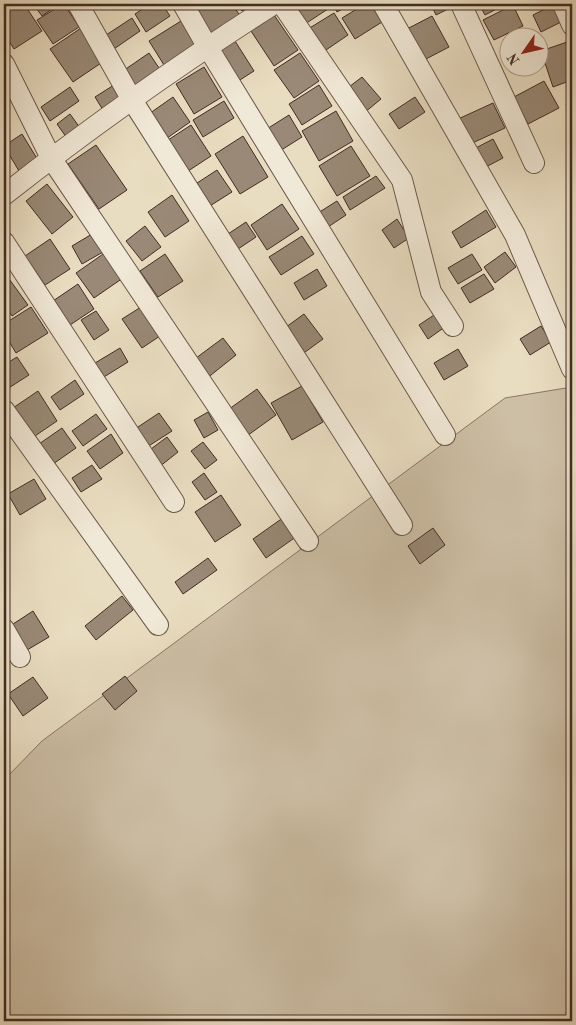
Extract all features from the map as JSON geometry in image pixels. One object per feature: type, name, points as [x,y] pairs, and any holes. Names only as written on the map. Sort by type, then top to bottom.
[{"type":"street","points":[[78,4],[132,100],[402,525]]},
{"type":"street","points":[[183,4],[445,435]]},
{"type":"street","points":[[4,195],[51,158],[207,46],[274,4]]},
{"type":"street","points":[[282,4],[402,180],[431,292],[454,326]]},
{"type":"street","points":[[383,4],[515,235],[572,369]]},
{"type":"street","points":[[461,4],[534,164]]},
{"type":"street","points":[[563,4],[572,25]]},
{"type":"street","points":[[4,64],[51,158],[308,541]]},
{"type":"street","points":[[4,242],[174,502]]},
{"type":"street","points":[[4,410],[158,625]]},
{"type":"street","points":[[4,629],[20,657]]},
{"type":"shaded area","points":[[572,387],[572,1021],[4,1021],[4,780],[42,741],[505,398]]},
{"type":"building","points":[[14,4],[24,4],[42,31],[14,49],[4,33],[4,10]]},
{"type":"building","points":[[33,4],[59,4],[42,16]]},
{"type":"building","points":[[63,4],[79,27],[53,44],[37,20]]},
{"type":"building","points":[[150,4],[162,4],[170,16],[146,32],[135,14]]},
{"type":"building","points":[[197,4],[232,4],[241,17],[209,38],[189,9]]},
{"type":"building","points":[[237,4],[253,4],[242,11]]},
{"type":"building","points":[[292,4],[329,4],[331,7],[305,24]]},
{"type":"building","points":[[333,4],[351,4],[337,12]]},
{"type":"building","points":[[365,4],[370,4],[382,22],[355,39],[342,18]]},
{"type":"building","points":[[431,4],[458,4],[436,15]]},
{"type":"building","points":[[479,4],[506,4],[485,15]]},
{"type":"building","points":[[513,5],[523,26],[519,28],[498,28],[498,38],[494,40],[483,20]]},
{"type":"building","points":[[553,5],[561,22],[548,28],[539,28],[533,15]]},
{"type":"building","points":[[272,12],[298,50],[274,66],[249,28]]},
{"type":"building","points":[[334,13],[348,35],[323,52],[308,29]]},
{"type":"building","points":[[432,16],[449,47],[424,60],[407,29]]},
{"type":"building","points":[[132,18],[140,31],[111,51],[103,37]]},
{"type":"building","points":[[181,21],[196,46],[164,65],[149,41]]},
{"type":"building","points":[[84,26],[107,59],[73,82],[50,49]]},
{"type":"building","points":[[235,41],[254,71],[232,85],[213,54]]},
{"type":"building","points":[[570,41],[572,47],[572,80],[553,87],[548,72],[548,49]]},
{"type":"building","points":[[149,53],[163,74],[133,94],[120,73]]},
{"type":"building","points":[[300,53],[319,81],[294,98],[274,70]]},
{"type":"building","points":[[204,67],[222,97],[194,114],[176,84]]},
{"type":"building","points":[[362,77],[381,99],[364,113],[345,90]]},
{"type":"building","points":[[4,80],[12,94],[4,99]]},
{"type":"building","points":[[544,81],[559,108],[528,124],[514,97]]},
{"type":"building","points":[[114,85],[126,103],[106,115],[95,97]]},
{"type":"building","points":[[319,85],[332,106],[302,125],[289,104]]},
{"type":"building","points":[[70,87],[79,101],[50,121],[41,107]]},
{"type":"building","points":[[173,97],[190,122],[163,141],[146,116]]},
{"type":"building","points":[[415,97],[425,112],[399,129],[389,114]]},
{"type":"building","points":[[224,101],[234,118],[203,137],[193,120]]},
{"type":"building","points":[[572,101],[572,119],[566,104]]},
{"type":"building","points":[[493,103],[505,128],[468,145],[456,120]]},
{"type":"building","points":[[336,111],[353,141],[319,161],[302,131]]},
{"type":"building","points":[[70,114],[83,132],[69,141],[57,124]]},
{"type":"building","points":[[289,115],[302,137],[275,154],[262,132]]},
{"type":"building","points":[[191,125],[211,156],[182,175],[162,144]]},
{"type":"building","points":[[22,134],[41,165],[22,176],[4,146]]},
{"type":"building","points":[[243,136],[268,177],[240,194],[215,154]]},
{"type":"building","points":[[493,139],[503,158],[480,170],[470,151]]},
{"type":"building","points":[[96,145],[127,190],[99,209],[68,164]]},
{"type":"building","points":[[351,146],[370,176],[337,196],[319,166]]},
{"type":"building","points":[[572,165],[572,178],[567,167]]},
{"type":"building","points":[[217,170],[232,192],[205,209],[191,187]]},
{"type":"building","points":[[376,176],[385,188],[350,210],[343,197]]},
{"type":"building","points":[[47,184],[73,217],[52,234],[26,201]]},
{"type":"building","points":[[172,195],[189,221],[165,237],[148,212]]},
{"type":"building","points":[[337,201],[346,215],[328,227],[318,213]]},
{"type":"building","points":[[282,204],[299,229],[267,250],[251,225]]},
{"type":"building","points":[[486,210],[496,227],[461,248],[452,232]]},
{"type":"building","points":[[397,219],[409,238],[394,248],[382,230]]},
{"type":"building","points":[[246,222],[256,237],[232,253],[222,238]]},
{"type":"building","points":[[145,226],[161,247],[142,261],[126,241]]},
{"type":"building","points":[[92,234],[103,252],[82,264],[72,246]]},
{"type":"building","points":[[302,236],[314,254],[281,275],[269,257]]},
{"type":"building","points":[[50,239],[70,269],[45,285],[25,256]]},
{"type":"building","points":[[106,252],[123,278],[94,298],[76,273]]},
{"type":"building","points":[[505,252],[516,267],[495,283],[484,267]]},
{"type":"building","points":[[165,254],[183,281],[158,297],[140,271]]},
{"type":"building","points":[[472,254],[482,270],[458,284],[448,268]]},
{"type":"building","points":[[317,269],[327,286],[304,300],[294,283]]},
{"type":"building","points":[[4,272],[28,305],[12,316],[4,304]]},
{"type":"building","points":[[484,274],[494,289],[470,303],[461,288]]},
{"type":"building","points":[[78,284],[94,309],[64,329],[47,305]]},
{"type":"building","points":[[31,307],[48,333],[16,353],[4,333],[4,324]]},
{"type":"building","points":[[141,307],[160,336],[142,348],[122,319]]},
{"type":"building","points":[[96,311],[109,330],[94,340],[81,320]]},
{"type":"building","points":[[440,311],[449,324],[428,339],[419,325]]},
{"type":"building","points":[[304,314],[323,339],[301,355],[282,330]]},
{"type":"building","points":[[541,326],[551,342],[530,355],[520,339]]},
{"type":"building","points":[[223,338],[236,355],[206,379],[192,361]]},
{"type":"building","points":[[120,348],[128,362],[99,380],[90,366]]},
{"type":"building","points":[[458,349],[468,366],[444,380],[434,363]]},
{"type":"building","points":[[17,357],[29,375],[4,391],[4,365]]},
{"type":"building","points":[[75,380],[84,394],[60,410],[51,397]]},
{"type":"building","points":[[302,386],[323,422],[292,440],[271,403]]},
{"type":"building","points":[[257,389],[276,415],[244,438],[225,412]]},
{"type":"building","points":[[38,391],[57,421],[29,440],[10,410]]},
{"type":"building","points":[[208,412],[218,430],[204,438],[194,420]]},
{"type":"building","points":[[159,413],[172,431],[144,449],[132,431]]},
{"type":"building","points":[[96,414],[107,429],[83,446],[72,431]]},
{"type":"building","points":[[62,428],[76,448],[53,464],[39,444]]},
{"type":"building","points":[[111,434],[123,453],[100,469],[87,451]]},
{"type":"building","points":[[167,437],[178,452],[159,467],[147,452]]},
{"type":"building","points":[[203,442],[217,460],[205,469],[191,451]]},
{"type":"building","points":[[92,465],[102,479],[81,492],[72,478]]},
{"type":"building","points":[[204,473],[217,492],[205,500],[192,482]]},
{"type":"building","points":[[34,479],[46,499],[20,515],[8,494]]},
{"type":"building","points":[[221,495],[241,525],[215,542],[195,512]]},
{"type":"building","points":[[287,515],[300,534],[266,558],[253,539]]},
{"type":"building","points":[[433,528],[445,545],[420,564],[408,546]]},
{"type":"building","points":[[208,558],[217,570],[183,594],[175,582]]},
{"type":"building","points":[[122,596],[133,610],[96,640],[85,626]]},
{"type":"building","points":[[33,611],[49,637],[22,653],[7,628]]},
{"type":"building","points":[[125,676],[137,691],[115,710],[102,694]]},
{"type":"building","points":[[33,677],[48,698],[23,716],[8,694]]}]
